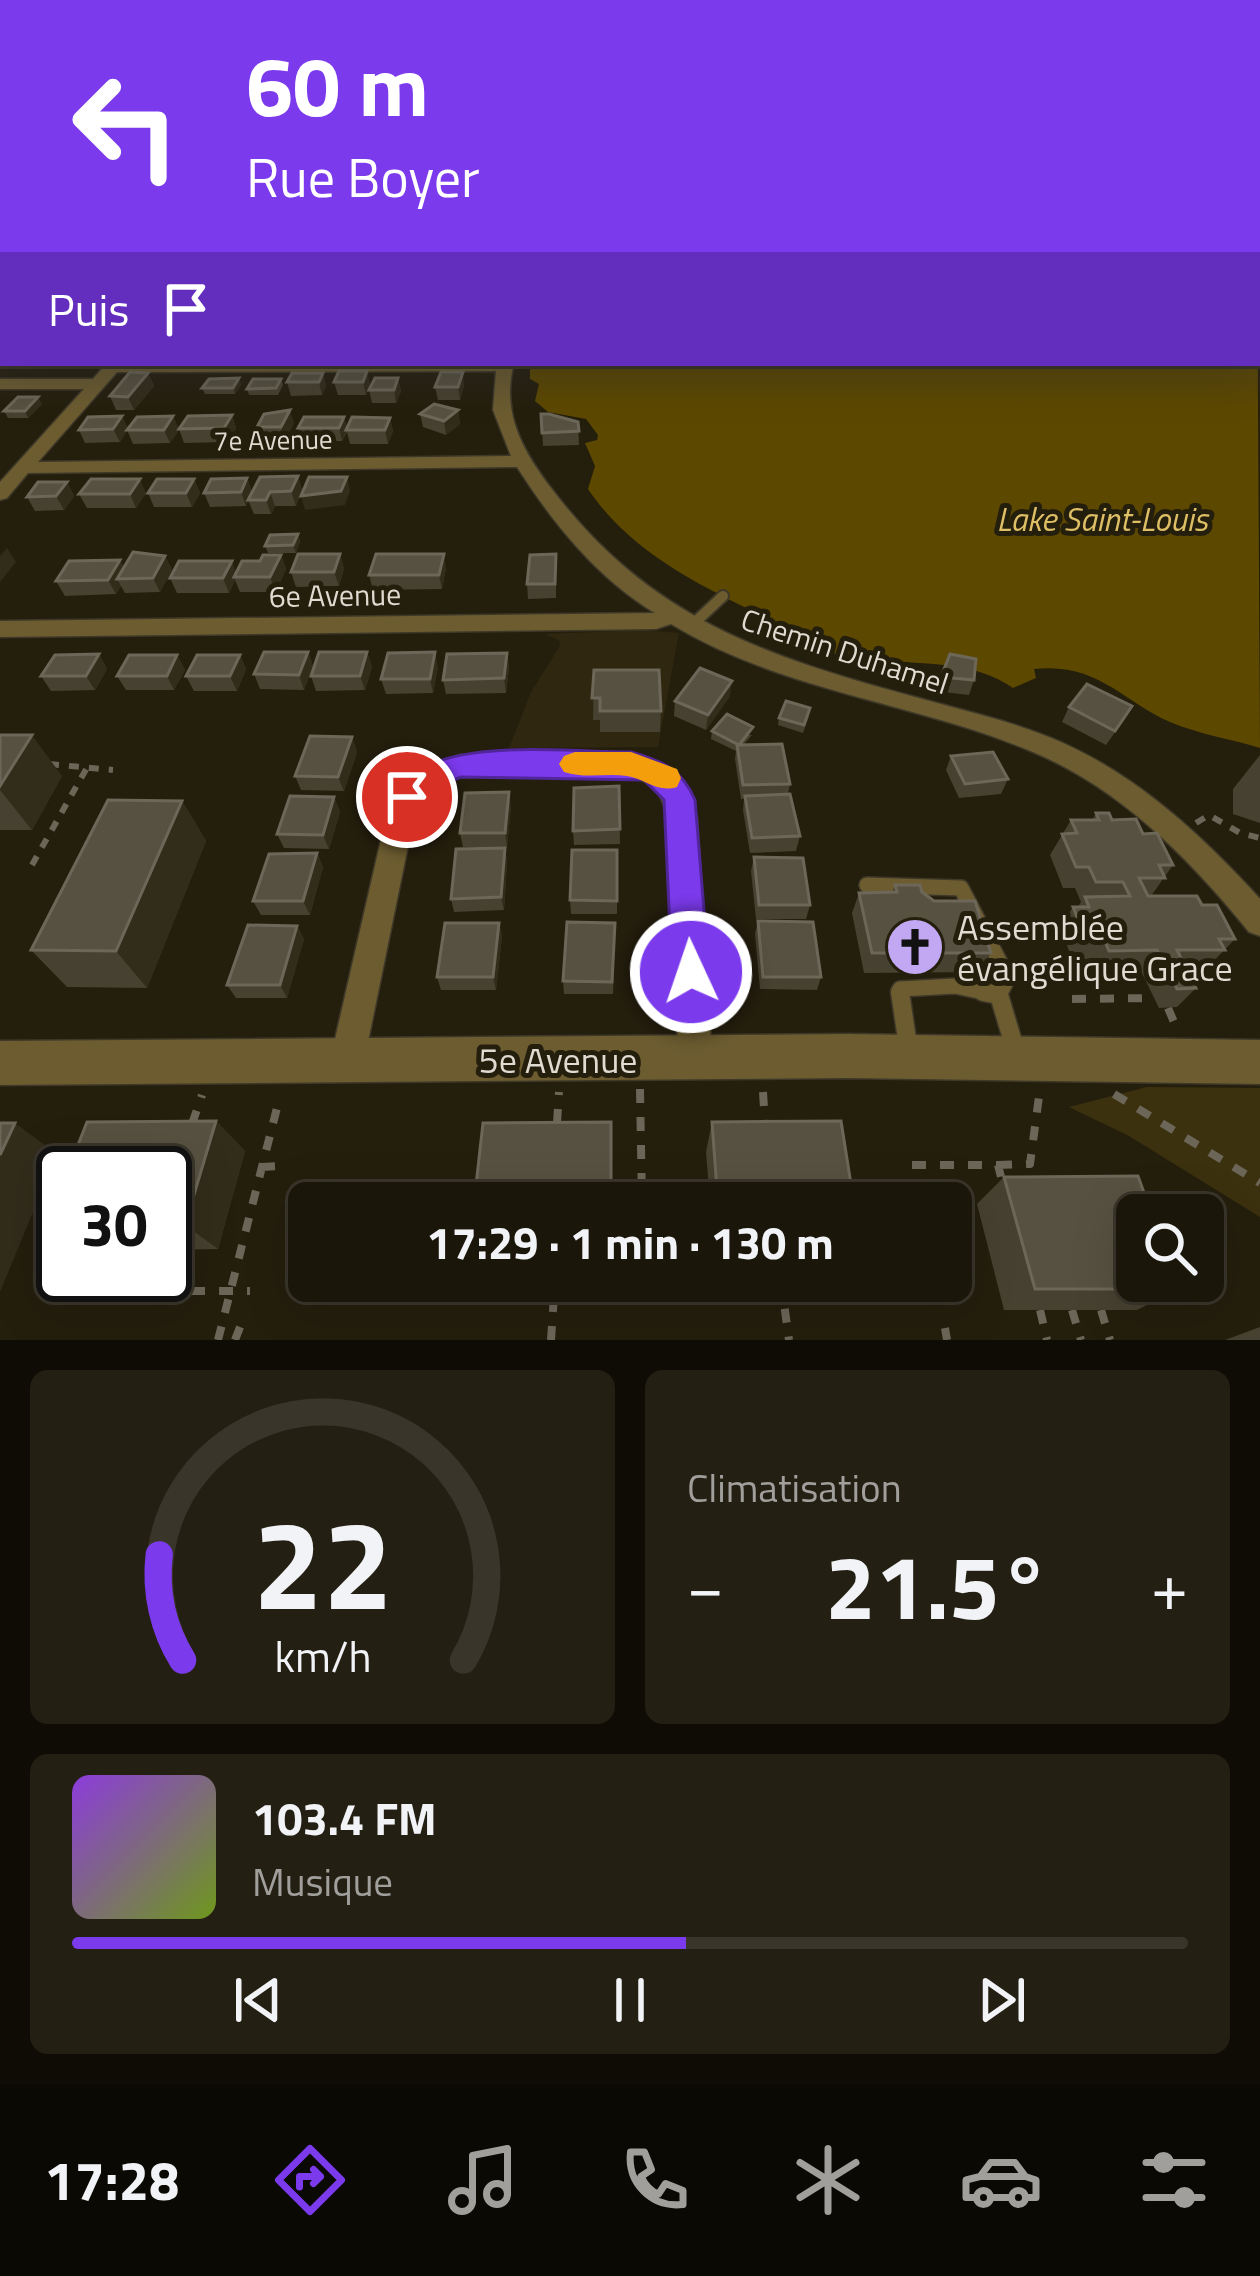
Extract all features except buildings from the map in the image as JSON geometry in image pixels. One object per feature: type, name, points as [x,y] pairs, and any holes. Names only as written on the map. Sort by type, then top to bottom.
[{"type":"street","points":[[1,492],[114,366]]},
{"type":"street","name":"Chemin Duhamel","points":[[505,366],[499,406],[523,461],[579,541],[680,622],[794,673],[998,730],[1058,752],[1112,785],[1176,835],[1260,922]]},
{"type":"street","points":[[0,384],[96,384]]},
{"type":"street","name":"7e Avenue","points":[[23,468],[523,461]]},
{"type":"street","name":"6e Avenue","points":[[0,629],[680,622]]},
{"type":"street","points":[[347,1061],[402,809],[425,777],[460,765],[631,764],[654,771],[674,788],[682,818],[695,1057]]},
{"type":"street","name":"5e Avenue","points":[[0,1063],[695,1057],[1260,1061]]},
{"type":"lane","points":[[680,622],[723,596]]},
{"type":"lane","points":[[867,885],[962,888],[1006,972],[1007,985],[999,994]]},
{"type":"lane","points":[[910,1057],[899,989],[955,986],[999,994]]},
{"type":"lane","points":[[999,994],[1027,1059]]},
{"type":"path","points":[[34,764],[89,764],[112,770]]},
{"type":"path","points":[[32,865],[89,764]]},
{"type":"path","points":[[1176,835],[1209,814],[1240,833],[1260,838]]},
{"type":"path","points":[[1072,999],[1154,998]]},
{"type":"path","points":[[760,1057],[766,1134]]},
{"type":"path","points":[[556,1139],[560,1059]]},
{"type":"path","points":[[639,1059],[642,1182]]},
{"type":"path","points":[[1027,1059],[1041,1098],[1027,1164],[1033,1184]]},
{"type":"path","points":[[218,1340],[290,1061]]},
{"type":"path","points":[[190,1131],[214,1062]]},
{"type":"path","points":[[1100,1087],[1260,1184]]},
{"type":"path","points":[[542,1132],[557,1126]]},
{"type":"path","points":[[912,1165],[1027,1164]]},
{"type":"path","points":[[998,1165],[1003,1184]]},
{"type":"path","points":[[261,1167],[283,1166]]},
{"type":"path","points":[[192,1291],[250,1291]]},
{"type":"path","points":[[551,1340],[554,1302]]},
{"type":"path","points":[[784,1302],[789,1340]]},
{"type":"path","points":[[1040,1310],[1047,1340]]},
{"type":"path","points":[[1072,1310],[1081,1340]]},
{"type":"path","points":[[1101,1310],[1110,1340]]},
{"type":"path","points":[[236,1340],[242,1322]]},
{"type":"path","points":[[944,1328],[947,1340]]},
{"type":"shaded area","points":[[679,633],[658,747],[509,748],[531,692],[560,646],[559,640],[544,634]]},
{"type":"shaded area","points":[[1147,1087],[1260,1088],[1260,1217],[1129,1136],[1069,1107]]},
{"type":"water","name":"Lake Saint-Louis","points":[[533,366],[1258,366],[1260,748],[1170,722],[1075,671],[1034,669],[1036,678],[1013,688],[969,669],[843,657],[788,636],[788,628],[652,554],[607,514],[588,489],[595,466],[585,443],[597,440],[598,435],[586,419],[548,412],[535,401],[539,384],[530,379]]},
{"type":"slow traffic","points":[[575,764],[631,764],[666,778]]},
{"type":"place","name":"Assemblée évangélique Grace","points":[[915,947]]},
{"type":"route","points":[[407,797],[425,777],[460,765],[631,764],[666,778],[680,800],[691,972]]}]
